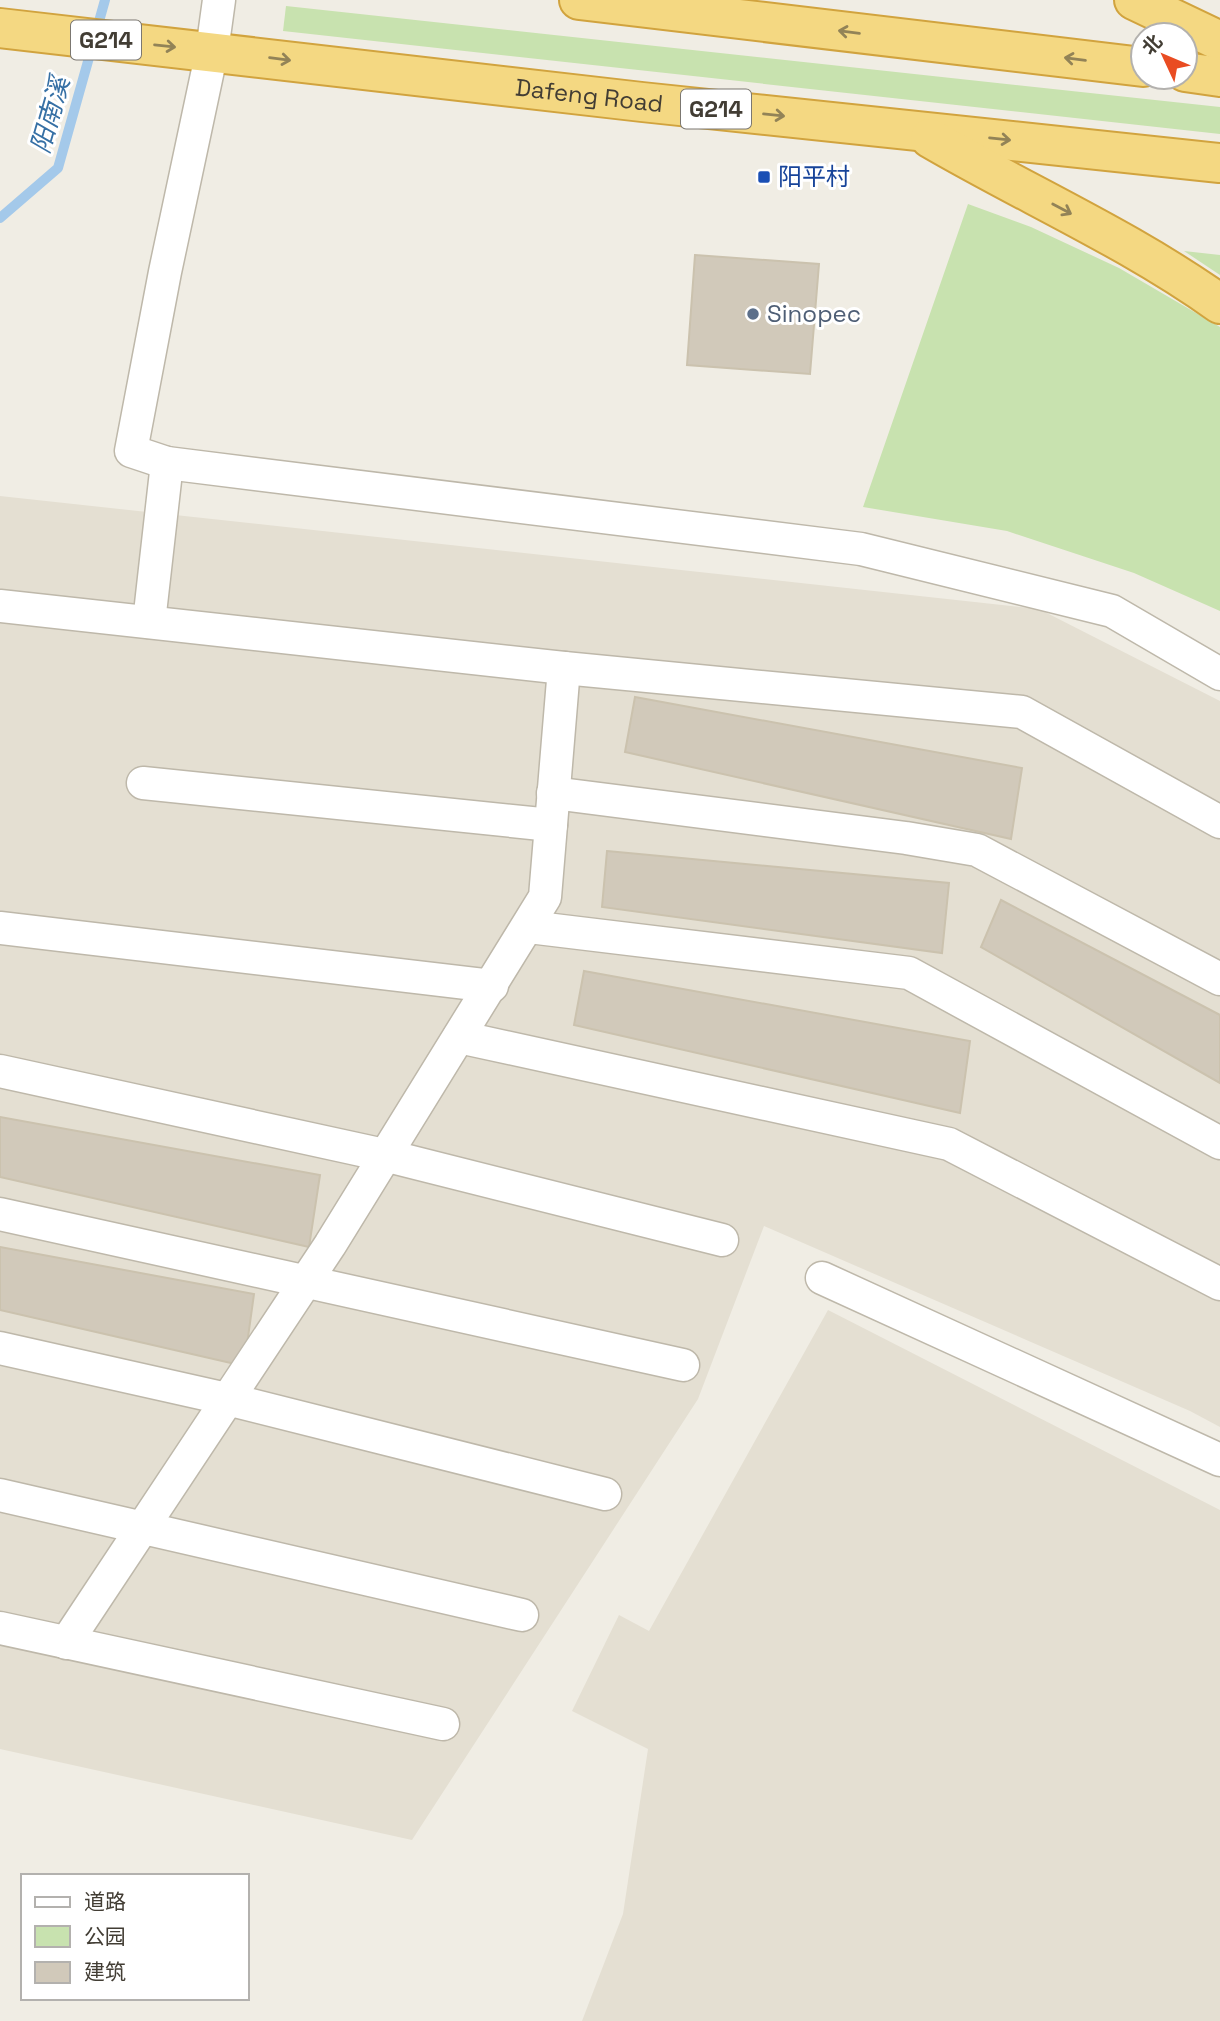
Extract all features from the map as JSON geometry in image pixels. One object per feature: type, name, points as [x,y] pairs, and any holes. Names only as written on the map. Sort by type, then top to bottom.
[{"type":"highway","points":[[579,0],[1129,65]]},
{"type":"highway","points":[[1134,0],[1220,41]]},
{"type":"highway","name":"Dafeng Road","points":[[0,28],[642,102],[1220,163]]},
{"type":"highway","points":[[1199,74],[1220,76]]},
{"type":"highway","points":[[916,130],[1131,247],[1220,304]]},
{"type":"street","points":[[219,0],[212,51],[165,272],[131,451],[167,463],[861,550],[1112,611],[1220,674]]},
{"type":"street","points":[[149,622],[167,463]]},
{"type":"street","points":[[0,606],[564,668],[1022,712],[1220,822]]},
{"type":"street","points":[[66,1643],[305,1282],[492,986],[545,897],[564,668]]},
{"type":"street","points":[[143,783],[551,825]]},
{"type":"street","points":[[553,793],[906,838],[977,850],[1220,979]]},
{"type":"street","points":[[528,927],[909,973],[1220,1143]]},
{"type":"street","points":[[0,928],[492,986]]},
{"type":"street","points":[[459,1037],[949,1144],[1220,1284]]},
{"type":"street","points":[[0,1071],[384,1155],[722,1240]]},
{"type":"street","points":[[0,1214],[683,1365]]},
{"type":"street","points":[[822,1278],[1220,1460]]},
{"type":"street","points":[[0,1348],[227,1399],[605,1494]]},
{"type":"street","points":[[0,1495],[522,1615]]},
{"type":"street","points":[[0,1628],[443,1724]]},
{"type":"shaded area","points":[[0,496],[1039,609],[1220,701],[1220,1427],[1190,1411],[764,1226],[698,1399],[412,1840],[0,1749]]},
{"type":"shaded area","points":[[828,1310],[1220,1510],[1220,2021],[582,2021],[623,1914],[648,1749],[572,1711],[619,1615],[649,1631]]},
{"type":"green space","points":[[286,6],[1220,107],[1220,134],[283,31]]},
{"type":"green space","points":[[968,204],[1031,227],[1119,268],[1220,327],[1220,611],[1134,573],[1007,531],[863,507]]},
{"type":"green space","points":[[1184,251],[1220,255],[1220,275]]},
{"type":"building","name":"Sinopec","points":[[695,255],[819,264],[810,374],[687,365]]},
{"type":"building","points":[[635,697],[1022,768],[1011,839],[625,752]]},
{"type":"building","points":[[607,851],[949,883],[942,953],[602,907]]},
{"type":"building","points":[[1001,900],[1220,1015],[1220,1083],[981,947]]},
{"type":"building","points":[[584,971],[970,1041],[960,1113],[574,1025]]},
{"type":"building","points":[[0,1117],[320,1175],[309,1247],[0,1177]]},
{"type":"building","points":[[0,1247],[254,1294],[244,1366],[0,1310]]},
{"type":"waterway","name":"阳南溪","points":[[96,32],[105,0]]},
{"type":"waterway","name":"阳南溪","points":[[0,218],[58,168],[92,47]]},
{"type":"place","name":"阳平村","points":[[764,177]]},
{"type":"place","name":"Sinopec","points":[[753,314]]}]
